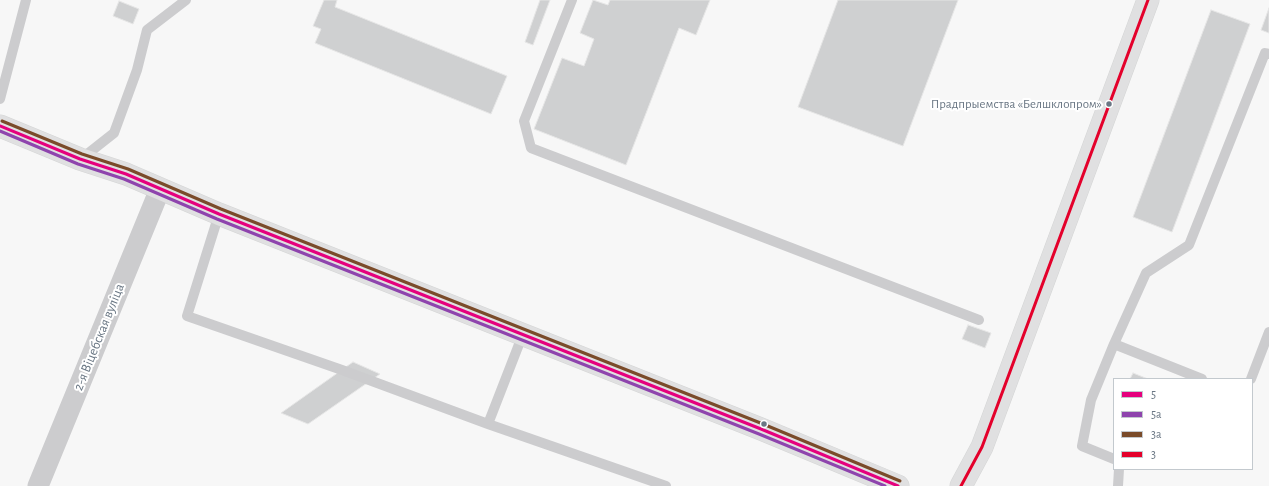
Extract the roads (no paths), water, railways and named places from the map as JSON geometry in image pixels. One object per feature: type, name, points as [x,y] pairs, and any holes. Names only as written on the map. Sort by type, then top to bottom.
[{"type":"main road","points":[[961,486],[982,447],[1148,0]]},
{"type":"main road","points":[[0,126],[80,159],[126,174],[219,214],[830,456],[898,486]]},
{"type":"street","name":"2-я Віцебская вуліца","points":[[38,486],[160,189]]},
{"type":"lane","points":[[0,98],[26,0]]},
{"type":"lane","points":[[80,159],[114,133],[137,70],[147,30],[186,0]]},
{"type":"lane","points":[[572,0],[524,121],[531,148],[979,320]]},
{"type":"lane","points":[[1113,459],[1082,446],[1091,400],[1146,273],[1189,245],[1265,53],[1269,54]]},
{"type":"lane","points":[[219,214],[187,316],[666,486]]},
{"type":"lane","points":[[1251,378],[1269,332]]},
{"type":"lane","points":[[488,424],[523,334]]},
{"type":"lane","points":[[1114,344],[1199,378]]},
{"type":"lane","points":[[1118,486],[1119,470]]},
{"type":"place","name":"Прадпрыемства «Белшклопром»","points":[[1109,104]]}]
